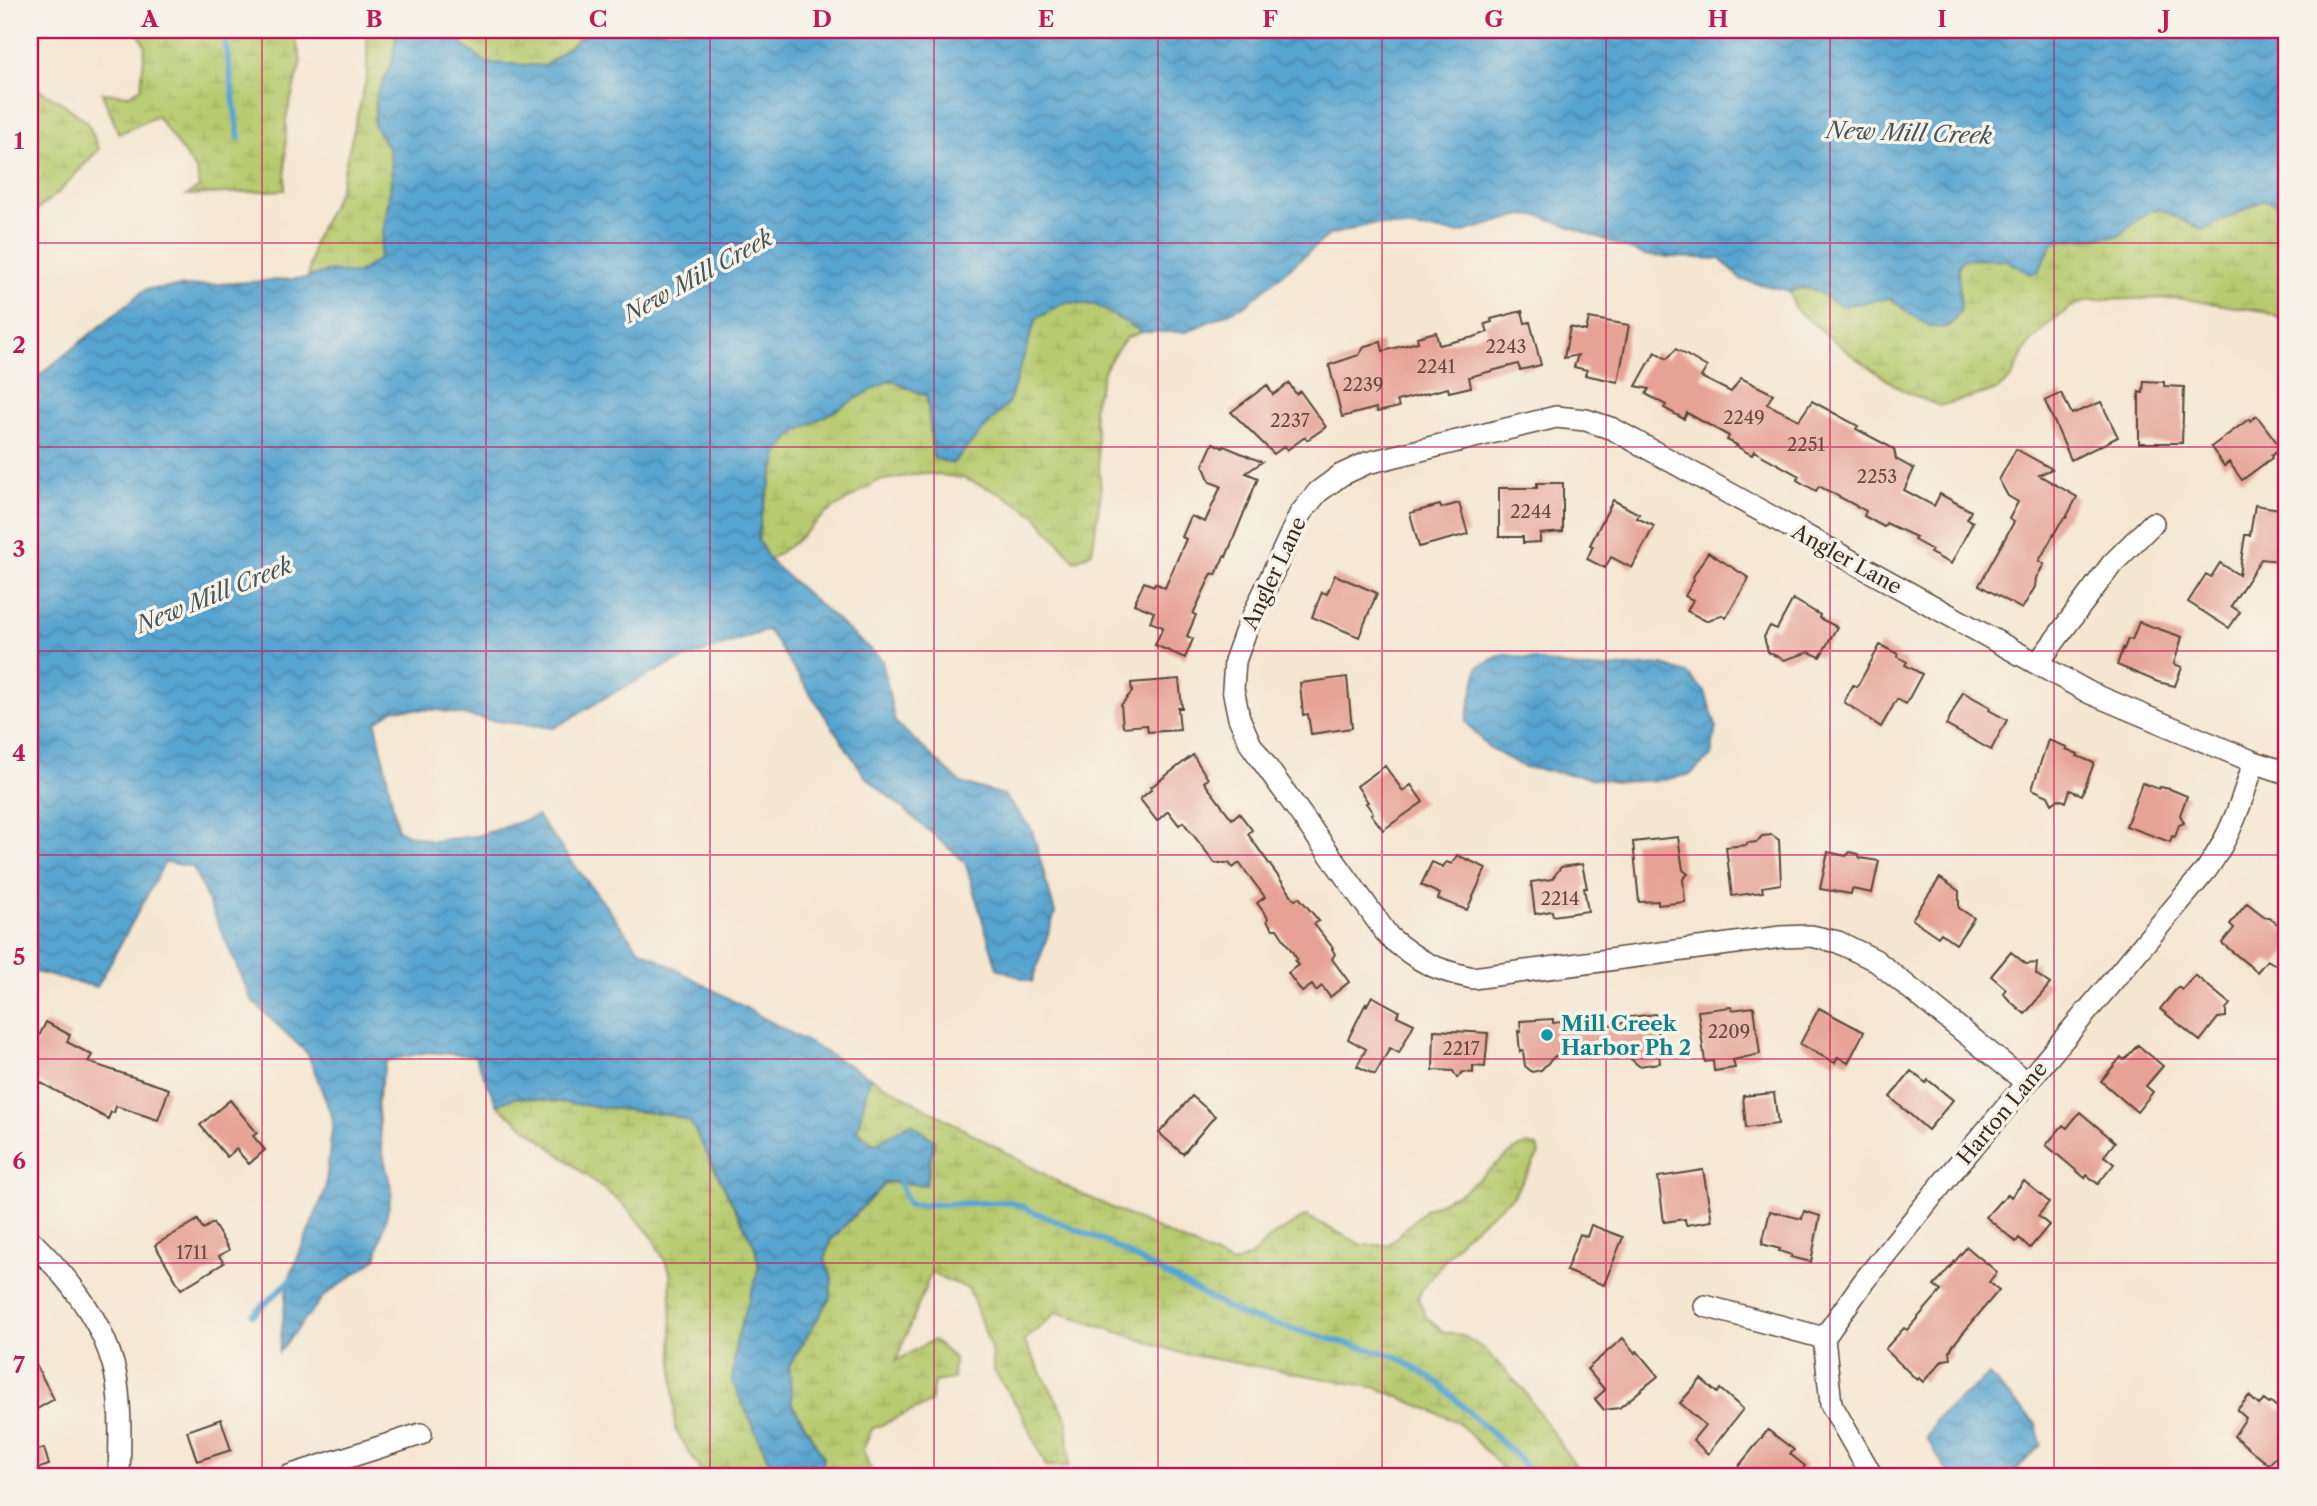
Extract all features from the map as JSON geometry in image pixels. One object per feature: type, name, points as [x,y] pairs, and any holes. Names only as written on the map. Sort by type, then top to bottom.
[{"type":"street","name":"Angler Lane","points":[[2027,1083],[1875,960],[1838,942],[1811,936],[1781,937],[1473,978],[1442,972],[1414,958],[1390,937],[1251,745],[1239,718],[1233,689],[1235,661],[1245,633],[1300,514],[1318,492],[1340,475],[1367,463],[1556,417],[1586,419],[1613,429],[2090,693],[2253,762],[2287,773]]},
{"type":"street","points":[[2038,663],[2112,564],[2153,523]]},
{"type":"street","name":"Harton Lane","points":[[1824,1338],[1864,1281],[1950,1174],[2207,869],[2224,845],[2236,818],[2253,762]]},
{"type":"street","points":[[30,1240],[72,1287],[101,1334],[114,1364],[119,1412],[119,1476]]},
{"type":"street","points":[[1705,1306],[1824,1338],[1831,1405],[1872,1476]]},
{"type":"street","points":[[289,1476],[421,1434]]},
{"type":"green space","points":[[136,30],[293,30],[301,61],[286,118],[285,190],[187,195],[199,187],[197,172],[157,116],[119,134],[102,93],[129,95],[141,88],[145,45]]},
{"type":"green space","points":[[367,30],[397,30],[393,60],[376,98],[374,125],[389,149],[392,177],[379,259],[356,274],[327,271],[308,278],[314,241],[339,191],[367,76]]},
{"type":"green space","points":[[456,30],[590,30],[545,66],[487,63],[464,46]]},
{"type":"green space","points":[[30,84],[64,104],[87,122],[99,149],[60,191],[38,209],[30,206]]},
{"type":"green space","points":[[2264,200],[2287,205],[2287,321],[2263,311],[2177,298],[2089,300],[2071,307],[2047,325],[2025,349],[2012,377],[1997,390],[1939,406],[1902,390],[1853,356],[1794,308],[1790,291],[1809,287],[1842,306],[1890,298],[1920,321],[1961,310],[1958,269],[1962,259],[2006,260],[2030,274],[2039,271],[2052,244],[2061,240],[2119,236],[2150,210],[2160,209],[2203,230]]},
{"type":"green space","points":[[1065,302],[1095,305],[1142,332],[1126,338],[1114,354],[1104,371],[1093,409],[1101,492],[1092,552],[1075,561],[1035,515],[1000,493],[963,478],[924,473],[878,481],[825,514],[795,542],[769,560],[758,540],[761,517],[779,452],[793,434],[890,380],[927,396],[933,457],[1009,401],[1036,319]]},
{"type":"green space","points":[[870,1077],[1073,1190],[1233,1264],[1250,1257],[1271,1237],[1306,1216],[1362,1245],[1388,1245],[1427,1208],[1461,1193],[1513,1151],[1526,1144],[1537,1146],[1539,1154],[1513,1196],[1463,1237],[1422,1289],[1418,1298],[1426,1317],[1444,1332],[1462,1335],[1484,1349],[1523,1389],[1582,1476],[1510,1476],[1458,1422],[1378,1388],[1181,1353],[1057,1312],[1024,1341],[1068,1421],[1069,1466],[1046,1466],[1021,1412],[994,1371],[991,1349],[969,1289],[931,1273],[896,1361],[933,1340],[954,1358],[953,1379],[934,1382],[930,1403],[872,1429],[863,1450],[873,1476],[823,1476],[823,1456],[792,1404],[789,1366],[830,1298],[832,1278],[825,1260],[830,1241],[886,1182],[926,1185],[857,1130]]},
{"type":"green space","points":[[516,1097],[670,1115],[690,1121],[755,1247],[759,1268],[736,1342],[776,1476],[704,1476],[675,1429],[670,1271],[651,1235],[624,1205],[497,1105]]},
{"type":"water","name":"New Mill Creek","points":[[397,30],[456,30],[464,46],[487,63],[545,66],[590,30],[2287,30],[2287,205],[2264,200],[2203,230],[2160,209],[2150,210],[2119,236],[2061,240],[2052,244],[2039,271],[2030,274],[2006,260],[1962,259],[1958,269],[1961,310],[1951,324],[1944,327],[1928,325],[1890,298],[1842,306],[1809,287],[1790,291],[1742,280],[1720,259],[1648,256],[1544,217],[1522,215],[1460,233],[1372,224],[1329,235],[1246,305],[1186,332],[1142,332],[1095,305],[1066,302],[1036,319],[1009,402],[952,464],[933,457],[927,396],[890,380],[793,434],[779,452],[761,517],[758,540],[769,560],[882,660],[895,722],[961,783],[1004,795],[1032,830],[1055,913],[1032,982],[997,968],[965,862],[865,776],[768,630],[675,662],[617,691],[554,728],[438,710],[395,709],[376,722],[398,831],[431,841],[477,836],[537,816],[638,948],[870,1077],[857,1131],[874,1144],[911,1123],[934,1140],[926,1185],[886,1182],[830,1241],[825,1260],[832,1278],[830,1298],[789,1366],[792,1404],[823,1456],[823,1476],[776,1476],[732,1381],[736,1342],[759,1268],[755,1247],[690,1121],[670,1115],[516,1097],[497,1105],[475,1056],[427,1052],[386,1061],[377,1101],[382,1149],[392,1193],[376,1259],[323,1297],[279,1352],[288,1281],[325,1191],[333,1120],[308,1054],[252,1001],[193,867],[165,862],[97,987],[30,971],[30,383],[146,289],[307,278],[327,271],[356,274],[379,259],[392,177],[389,149],[374,125],[376,97],[393,60]]},
{"type":"water","points":[[1503,654],[1584,669],[1663,665],[1687,673],[1705,692],[1716,726],[1711,756],[1691,774],[1663,780],[1616,782],[1524,767],[1489,748],[1466,722],[1478,667]]},
{"type":"water","points":[[1989,1375],[2036,1424],[2041,1445],[2010,1476],[1950,1476],[1926,1438],[1937,1418]]},
{"type":"building","points":[[1522,311],[1525,323],[1530,322],[1541,365],[1520,370],[1518,364],[1469,377],[1471,387],[1449,392],[1448,388],[1397,401],[1399,407],[1377,412],[1376,408],[1342,417],[1329,365],[1359,355],[1365,346],[1381,342],[1383,351],[1418,342],[1417,337],[1436,332],[1439,345],[1474,337],[1488,332],[1485,324],[1492,322],[1491,319]]},
{"type":"building","points":[[1589,318],[1629,325],[1618,382],[1585,375],[1587,370],[1574,367],[1578,355],[1564,358],[1570,327],[1586,331]]},
{"type":"building","points":[[1676,349],[1707,367],[1701,377],[1731,392],[1741,378],[1773,394],[1767,404],[1799,420],[1812,401],[1894,449],[1896,459],[1914,469],[1904,490],[1934,506],[1940,494],[1971,511],[1967,519],[1973,522],[1951,564],[1930,553],[1932,550],[1914,540],[1916,537],[1886,523],[1884,527],[1864,516],[1866,511],[1819,486],[1816,491],[1797,480],[1799,476],[1754,451],[1752,455],[1736,446],[1727,440],[1729,436],[1687,413],[1684,419],[1664,408],[1666,405],[1646,394],[1649,389],[1636,386],[1655,352],[1667,359]]},
{"type":"building","points":[[2144,381],[2184,387],[2182,443],[2139,443],[2139,392],[2143,393]]},
{"type":"building","points":[[1289,383],[1296,394],[1300,391],[1326,427],[1307,440],[1305,437],[1287,450],[1285,446],[1274,454],[1231,412],[1267,385],[1273,395]]},
{"type":"building","points":[[2061,393],[2072,414],[2101,402],[2118,437],[2071,460],[2045,401]]},
{"type":"building","points":[[2257,416],[2281,448],[2242,480],[2229,462],[2224,466],[2211,447]]},
{"type":"building","points":[[1213,443],[1262,462],[1246,473],[1258,478],[1226,557],[1224,556],[1216,575],[1212,573],[1193,614],[1196,615],[1187,636],[1193,639],[1185,658],[1155,645],[1163,627],[1150,622],[1154,612],[1134,604],[1144,582],[1165,588],[1186,539],[1182,537],[1191,516],[1205,522],[1221,486],[1210,482],[1203,465]]},
{"type":"building","points":[[2016,449],[2052,469],[2039,475],[2077,497],[2039,561],[2044,564],[2022,609],[1979,585],[2014,522],[2009,519],[2018,502],[2008,496],[1999,480]]},
{"type":"building","points":[[1537,483],[1563,483],[1563,532],[1540,534],[1540,542],[1523,543],[1523,537],[1499,537],[1499,488],[1537,488]]},
{"type":"building","points":[[1613,500],[1639,514],[1637,518],[1654,526],[1632,568],[1611,557],[1605,568],[1587,559],[1593,546],[1590,545]]},
{"type":"building","points":[[1459,503],[1468,534],[1419,547],[1410,513]]},
{"type":"building","points":[[2255,505],[2280,509],[2278,521],[2287,524],[2287,562],[2261,559],[2231,606],[2240,612],[2229,628],[2188,602],[2206,574],[2211,577],[2220,563],[2239,575],[2245,535],[2250,535]]},
{"type":"building","points":[[1708,552],[1749,578],[1726,618],[1722,615],[1706,621],[1687,611],[1693,600],[1685,596]]},
{"type":"building","points":[[1335,575],[1377,593],[1359,637],[1312,617],[1322,592],[1327,594]]},
{"type":"building","points":[[1793,599],[1837,627],[1820,657],[1809,652],[1784,660],[1768,652],[1764,637],[1770,626],[1777,629]]},
{"type":"building","points":[[2139,622],[2182,637],[2174,664],[2182,667],[2175,686],[2117,665],[2123,648],[2128,639],[2132,640]]},
{"type":"building","points":[[1880,645],[1898,654],[1897,656],[1907,662],[1905,665],[1922,674],[1906,704],[1897,699],[1881,727],[1844,702],[1853,685],[1857,687]]},
{"type":"building","points":[[1347,677],[1352,728],[1311,734],[1308,714],[1303,715],[1300,683]]},
{"type":"building","points":[[1179,679],[1182,708],[1178,708],[1180,730],[1148,732],[1147,725],[1123,727],[1121,705],[1132,692],[1131,683]]},
{"type":"building","points":[[1963,692],[2007,720],[1991,750],[1946,725]]},
{"type":"building","points":[[2048,740],[2067,747],[2066,749],[2078,754],[2077,756],[2094,763],[2082,795],[2070,790],[2066,802],[2059,799],[2052,804],[2048,796],[2032,789]]},
{"type":"building","points":[[1193,755],[1208,779],[1204,782],[1232,819],[1239,813],[1252,830],[1248,834],[1295,900],[1299,897],[1319,921],[1314,924],[1333,948],[1335,954],[1332,959],[1349,982],[1330,997],[1322,986],[1316,991],[1312,985],[1302,992],[1288,973],[1298,965],[1295,961],[1297,959],[1277,929],[1273,929],[1267,921],[1268,918],[1257,903],[1265,897],[1239,863],[1233,868],[1229,863],[1215,863],[1183,822],[1179,825],[1168,811],[1157,821],[1140,799],[1151,787]]},
{"type":"building","points":[[1385,766],[1403,791],[1411,785],[1423,802],[1383,830],[1371,814],[1373,813],[1366,803],[1368,802],[1357,786]]},
{"type":"building","points":[[2142,783],[2187,796],[2180,815],[2184,823],[2179,825],[2170,842],[2126,826]]},
{"type":"building","points":[[1772,835],[1779,840],[1781,884],[1762,887],[1763,892],[1732,896],[1726,847],[1747,845],[1757,842],[1762,836]]},
{"type":"building","points":[[1678,837],[1683,870],[1688,874],[1683,879],[1685,902],[1658,905],[1658,901],[1639,902],[1633,842]]},
{"type":"building","points":[[1828,852],[1846,856],[1850,852],[1858,854],[1860,858],[1879,861],[1872,893],[1852,889],[1851,894],[1820,889]]},
{"type":"building","points":[[1457,855],[1486,868],[1467,910],[1438,899],[1440,894],[1421,885],[1432,862],[1443,867],[1446,862],[1452,864]]},
{"type":"building","points":[[1582,864],[1588,911],[1553,916],[1552,911],[1535,914],[1531,882],[1552,879],[1561,867]]},
{"type":"building","points":[[1940,878],[1959,891],[1959,908],[1974,918],[1956,944],[1941,933],[1938,937],[1912,919]]},
{"type":"building","points":[[2247,903],[2287,933],[2287,952],[2276,965],[2267,960],[2257,972],[2222,943],[2234,928],[2230,924]]},
{"type":"building","points":[[2011,952],[2026,964],[2037,963],[2036,974],[2050,984],[2025,1014],[2003,993],[2006,989],[1991,976]]},
{"type":"building","points":[[2195,975],[2230,1004],[2226,1009],[2226,1017],[2218,1018],[2200,1041],[2160,1009],[2178,987],[2182,990]]},
{"type":"building","points":[[1372,996],[1399,1011],[1397,1016],[1414,1024],[1399,1053],[1390,1048],[1375,1075],[1357,1066],[1366,1049],[1348,1039]]},
{"type":"building","points":[[1731,1007],[1732,1010],[1754,1007],[1760,1054],[1733,1060],[1735,1068],[1714,1071],[1713,1061],[1705,1062],[1698,1011]]},
{"type":"building","points":[[1819,1008],[1864,1032],[1848,1063],[1838,1057],[1835,1063],[1800,1044]]},
{"type":"building","points":[[1655,1014],[1660,1063],[1639,1066],[1625,1054],[1608,1057],[1607,1050],[1555,1056],[1541,1070],[1532,1072],[1525,1066],[1523,1051],[1520,1052],[1520,1021],[1571,1021],[1572,1030],[1624,1023],[1624,1018]]},
{"type":"building","points":[[46,1022],[70,1035],[67,1042],[92,1055],[88,1062],[169,1089],[158,1120],[116,1106],[108,1119],[30,1077],[30,1054]]},
{"type":"building","points":[[1434,1030],[1488,1033],[1485,1067],[1473,1066],[1473,1073],[1463,1072],[1457,1078],[1453,1071],[1433,1070]]},
{"type":"building","points":[[2138,1045],[2163,1066],[2146,1086],[2153,1092],[2137,1112],[2101,1081],[2121,1057],[2124,1060]]},
{"type":"building","points":[[1911,1071],[1926,1083],[1928,1080],[1953,1100],[1928,1130],[1890,1097]]},
{"type":"building","points":[[1774,1093],[1778,1124],[1746,1128],[1743,1096]]},
{"type":"building","points":[[1192,1096],[1215,1116],[1183,1154],[1159,1133]]},
{"type":"building","points":[[230,1100],[257,1133],[253,1136],[265,1150],[249,1164],[236,1149],[227,1157],[200,1125]]},
{"type":"building","points":[[2080,1112],[2115,1142],[2104,1156],[2114,1164],[2098,1184],[2087,1175],[2085,1178],[2046,1145],[2063,1125],[2067,1128]]},
{"type":"building","points":[[1703,1170],[1712,1221],[1686,1225],[1685,1219],[1664,1222],[1658,1177]]},
{"type":"building","points":[[2024,1181],[2049,1202],[2038,1216],[2049,1225],[2030,1248],[2019,1238],[2016,1242],[1986,1217],[2008,1194],[2011,1197]]},
{"type":"building","points":[[1770,1211],[1802,1219],[1804,1211],[1820,1216],[1811,1262],[1791,1257],[1792,1255],[1779,1251],[1780,1249],[1762,1244]]},
{"type":"building","points":[[198,1220],[203,1229],[213,1223],[229,1250],[219,1256],[224,1263],[181,1289],[155,1245]]},
{"type":"building","points":[[1591,1225],[1623,1237],[1604,1285],[1566,1271],[1580,1234],[1587,1237]]},
{"type":"building","points":[[1967,1247],[1997,1272],[1989,1282],[1999,1290],[1953,1345],[1950,1351],[1951,1359],[1943,1360],[1923,1382],[1919,1378],[1917,1380],[1885,1349],[1904,1328],[1907,1330],[1941,1291],[1934,1286]]},
{"type":"building","points":[[1623,1338],[1658,1376],[1619,1408],[1604,1410],[1595,1399],[1605,1390],[1587,1369]]},
{"type":"building","points":[[30,1354],[54,1399],[30,1413]]},
{"type":"building","points":[[1701,1379],[1717,1393],[1720,1389],[1743,1409],[1708,1454],[1693,1440],[1705,1425],[1680,1403]]},
{"type":"building","points":[[2249,1396],[2259,1405],[2264,1400],[2280,1410],[2285,1409],[2287,1444],[2269,1465],[2234,1436],[2246,1418],[2237,1410]]},
{"type":"building","points":[[221,1419],[231,1450],[197,1461],[187,1431]]},
{"type":"building","points":[[1768,1430],[1794,1450],[1790,1454],[1805,1466],[1797,1476],[1748,1476],[1737,1468]]},
{"type":"building","points":[[44,1448],[49,1465],[30,1471],[30,1453]]},
{"type":"waterway","points":[[224,30],[239,138]]},
{"type":"waterway","points":[[897,1177],[909,1205],[1010,1202],[1104,1241],[1243,1316],[1395,1356],[1437,1382],[1534,1476]]},
{"type":"waterway","points":[[253,1315],[293,1278]]},
{"type":"place","name":"Mill Creek Harbor Ph 2","points":[[1547,1035]]}]
